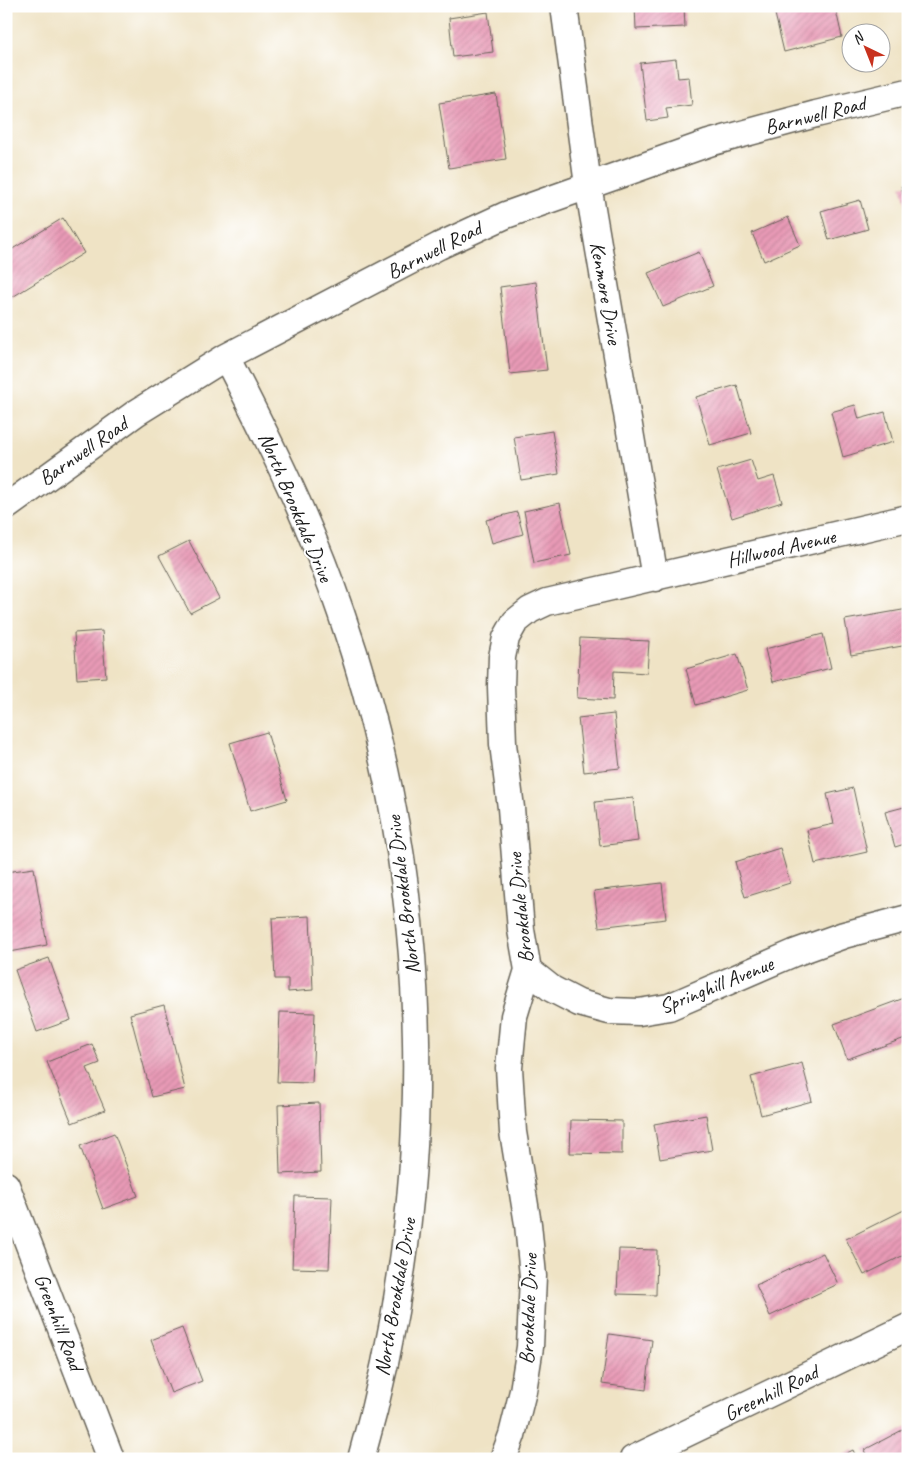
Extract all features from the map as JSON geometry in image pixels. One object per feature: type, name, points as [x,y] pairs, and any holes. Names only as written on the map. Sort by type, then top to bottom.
[{"type":"street","name":"Kenmore Drive","points":[[564,6],[588,185],[654,578]]},
{"type":"street","name":"Barnwell Road","points":[[6,507],[136,413],[226,357],[448,242],[506,215],[709,143],[816,114],[908,92]]},
{"type":"street","name":"North Brookdale Drive","points":[[226,357],[262,427],[305,519],[342,613],[371,710],[391,800],[408,908],[416,1009],[417,1110],[410,1211],[396,1311],[375,1410],[361,1459]]},
{"type":"street","name":"Hillwood Avenue","points":[[654,578],[908,518]]},
{"type":"street","name":"Brookdale Drive","points":[[504,1459],[524,1392],[530,1347],[533,1276],[528,1224],[513,1132],[510,1068],[514,1016],[528,970],[521,930],[511,808],[503,744],[502,657],[506,638],[515,622],[530,610],[547,602],[654,578]]},
{"type":"street","name":"Springhill Avenue","points":[[528,970],[552,989],[580,1003],[609,1011],[639,1012],[669,1007],[794,953],[844,935],[908,918]]},
{"type":"street","name":"Greenhill Road","points":[[6,1185],[111,1459]]},
{"type":"street","name":"Greenhill Road","points":[[633,1459],[908,1327]]},
{"type":"building","points":[[635,6],[684,6],[685,27],[636,29]]},
{"type":"building","points":[[807,6],[835,6],[842,37],[784,52],[775,14]]},
{"type":"building","points":[[488,12],[493,52],[453,57],[449,18]]},
{"type":"building","points":[[676,59],[678,78],[689,77],[692,105],[666,108],[668,118],[647,121],[640,63]]},
{"type":"building","points":[[496,94],[506,159],[449,168],[439,103]]},
{"type":"building","points":[[908,184],[908,208],[907,208],[901,186]]},
{"type":"building","points":[[860,200],[868,229],[829,240],[821,211]]},
{"type":"building","points":[[788,217],[800,245],[764,261],[752,233]]},
{"type":"building","points":[[63,218],[84,253],[6,301],[6,253]]},
{"type":"building","points":[[699,252],[713,286],[663,307],[648,273]]},
{"type":"building","points":[[536,282],[547,370],[510,374],[500,287]]},
{"type":"building","points":[[737,385],[751,433],[710,445],[696,397]]},
{"type":"building","points":[[855,405],[859,419],[885,412],[893,442],[843,457],[831,412]]},
{"type":"building","points":[[552,431],[559,474],[521,480],[514,437]]},
{"type":"building","points":[[751,460],[758,481],[774,476],[782,502],[732,518],[717,470]]},
{"type":"building","points":[[560,503],[571,555],[534,563],[524,511]]},
{"type":"building","points":[[517,512],[523,534],[492,543],[486,520]]},
{"type":"building","points":[[189,541],[219,598],[190,613],[159,556]]},
{"type":"building","points":[[908,609],[908,645],[851,655],[845,620]]},
{"type":"building","points":[[102,631],[106,677],[77,679],[74,633]]},
{"type":"building","points":[[823,634],[831,668],[773,682],[765,649]]},
{"type":"building","points":[[580,638],[649,641],[647,673],[614,671],[613,700],[577,698]]},
{"type":"building","points":[[737,654],[748,690],[696,705],[686,669]]},
{"type":"building","points":[[614,714],[620,768],[584,772],[578,718]]},
{"type":"building","points":[[267,732],[287,800],[250,811],[230,743]]},
{"type":"building","points":[[853,788],[867,852],[815,864],[807,830],[834,824],[827,794]]},
{"type":"building","points":[[633,798],[638,841],[600,846],[595,802]]},
{"type":"building","points":[[908,806],[908,843],[895,847],[885,812]]},
{"type":"building","points":[[780,848],[790,883],[745,897],[735,862]]},
{"type":"building","points":[[34,868],[47,945],[10,952],[6,931],[6,872]]},
{"type":"building","points":[[662,883],[666,919],[599,927],[594,891]]},
{"type":"building","points":[[310,916],[313,990],[288,992],[288,979],[275,979],[272,918]]},
{"type":"building","points":[[49,958],[71,1020],[37,1032],[15,970]]},
{"type":"building","points":[[907,997],[908,1037],[847,1059],[834,1024]]},
{"type":"building","points":[[164,1005],[185,1089],[152,1097],[130,1014]]},
{"type":"building","points":[[280,1012],[315,1013],[312,1083],[277,1082]]},
{"type":"building","points":[[92,1044],[100,1063],[87,1068],[105,1110],[72,1123],[47,1062]]},
{"type":"building","points":[[802,1063],[812,1101],[761,1115],[751,1077]]},
{"type":"building","points":[[319,1103],[321,1172],[280,1174],[278,1105]]},
{"type":"building","points":[[706,1115],[712,1150],[660,1159],[654,1124]]},
{"type":"building","points":[[571,1120],[622,1121],[622,1154],[570,1153]]},
{"type":"building","points":[[114,1133],[138,1196],[103,1209],[80,1146]]},
{"type":"building","points":[[295,1196],[332,1197],[329,1269],[292,1268]]},
{"type":"building","points":[[904,1210],[908,1216],[908,1253],[864,1275],[846,1239]]},
{"type":"building","points":[[619,1249],[657,1250],[656,1295],[617,1294]]},
{"type":"building","points":[[823,1253],[838,1284],[770,1316],[756,1285]]},
{"type":"building","points":[[182,1328],[202,1381],[171,1393],[151,1340]]},
{"type":"building","points":[[609,1334],[652,1340],[646,1390],[602,1384]]},
{"type":"building","points":[[908,1427],[908,1459],[868,1459],[864,1450]]},
{"type":"building","points":[[853,1450],[857,1459],[835,1459]]}]
